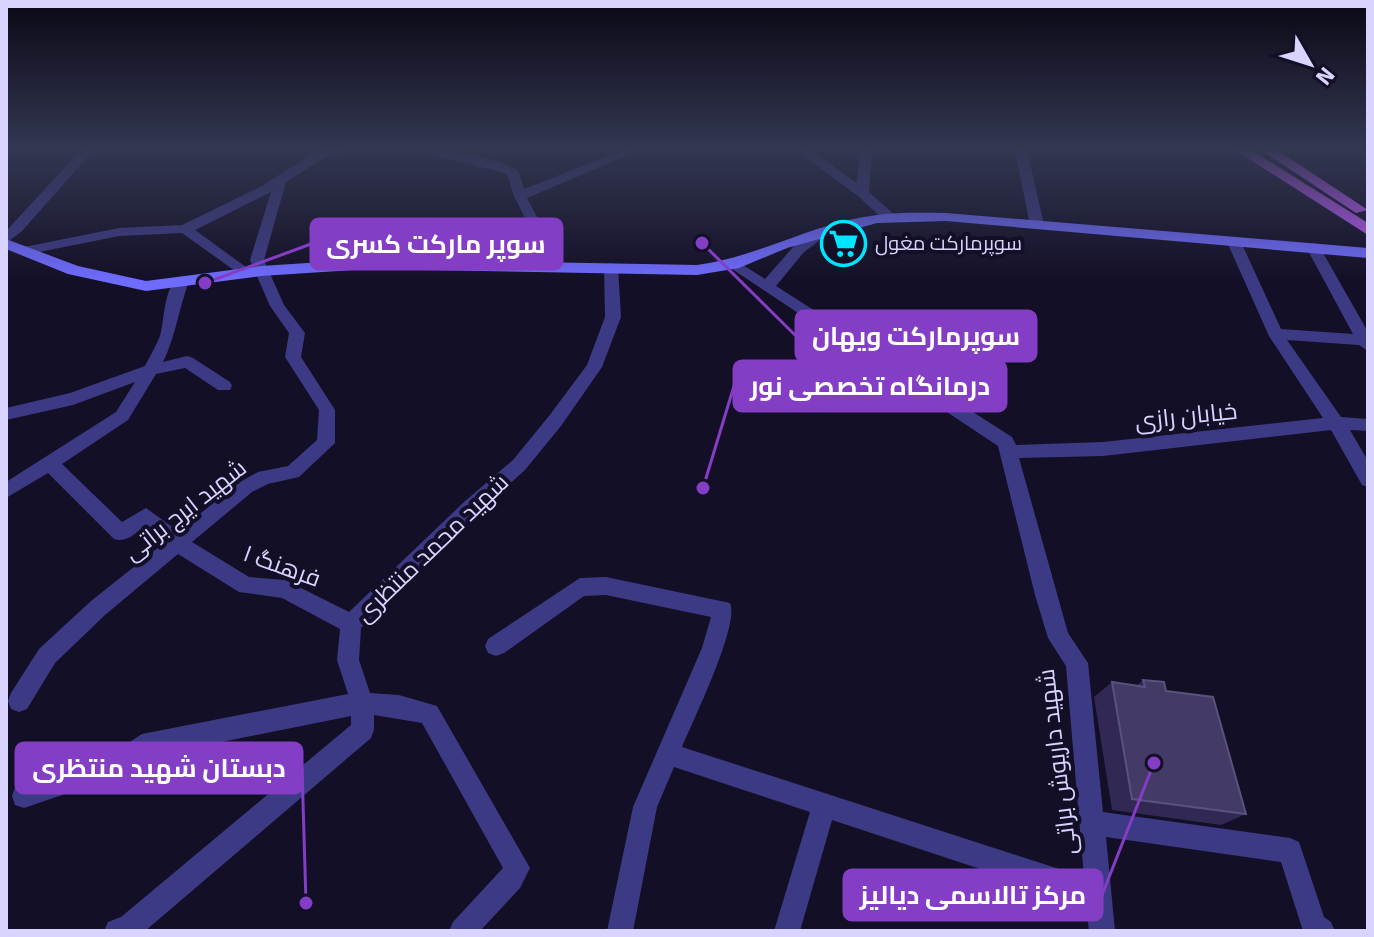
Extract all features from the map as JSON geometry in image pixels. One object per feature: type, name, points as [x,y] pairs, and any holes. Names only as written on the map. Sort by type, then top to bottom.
[{"type":"main road","points":[[1311,194],[1368,230]]},
{"type":"main road","points":[[1335,194],[1368,215]]},
{"type":"street","points":[[48,194],[33,215],[6,242],[74,270],[146,286],[253,272],[369,264],[697,270],[733,265],[822,232],[876,219],[946,217],[1368,253]]},
{"type":"street","points":[[24,251],[119,232],[185,229],[256,194]]},
{"type":"street","points":[[253,272],[277,194]]},
{"type":"street","points":[[525,194],[520,196],[556,266]]},
{"type":"street","points":[[864,194],[891,219]]},
{"type":"street","points":[[1030,194],[1037,225]]},
{"type":"street","points":[[185,229],[253,272]]},
{"type":"street","points":[[767,287],[799,249],[822,232]]},
{"type":"street","points":[[1234,242],[1292,362],[1361,461],[1368,480]]},
{"type":"street","points":[[1313,247],[1367,342]]},
{"type":"street","points":[[733,265],[1006,442],[1008,452]]},
{"type":"street","name":"شهید محمد منتظری","points":[[362,703],[348,660],[351,624],[471,507],[519,465],[563,410],[594,367],[613,317],[611,267]]},
{"type":"street","name":"شهید ایرج براتی","points":[[19,701],[47,656],[98,608],[246,487],[264,477],[293,472],[326,443],[327,410],[293,357],[297,333],[253,272]]},
{"type":"street","points":[[6,491],[122,416],[151,370],[168,335],[171,311],[182,281]]},
{"type":"street","points":[[1278,334],[1367,342]]},
{"type":"street","points":[[6,414],[73,399],[151,370],[187,362],[224,386]]},
{"type":"street","name":"خیابان رازی","points":[[1008,452],[1117,447],[1336,423],[1368,425]]},
{"type":"street","name":"شهید داریوش براتی","points":[[1008,452],[1054,623],[1059,638],[1077,663],[1093,823],[1096,894],[1102,931]]},
{"type":"street","name":"فرهنگ ۱","points":[[51,464],[121,533],[146,516],[179,544],[246,586],[285,589],[351,624]]},
{"type":"street","points":[[496,646],[580,587],[606,586],[723,610],[713,648],[645,807],[620,931]]},
{"type":"street","points":[[117,931],[126,930],[363,730],[362,703]]},
{"type":"street","points":[[24,796],[113,767],[142,746],[362,703],[399,706],[429,714],[517,868],[511,879],[462,931]]},
{"type":"street","points":[[666,753],[1096,894]]},
{"type":"street","points":[[787,931],[824,805]]},
{"type":"street","points":[[1093,823],[1290,851],[1314,926],[1322,931]]},
{"type":"building","points":[[1143,680],[1164,682],[1166,691],[1213,697],[1246,814],[1132,799],[1112,682],[1145,687]]},
{"type":"place","name":"سوپرمارکت ویهان","points":[[702,243]]},
{"type":"place","name":"سوپرمارکت مغول","points":[[844,243]]},
{"type":"place","name":"سوپر مارکت کسری","points":[[205,283]]},
{"type":"place","name":"درمانگاه تخصصی نور","points":[[703,488]]},
{"type":"place","name":"مرکز تالاسمی دیالیز","points":[[1154,763]]},
{"type":"place","name":"دبستان شهید منتظری","points":[[306,903]]}]
